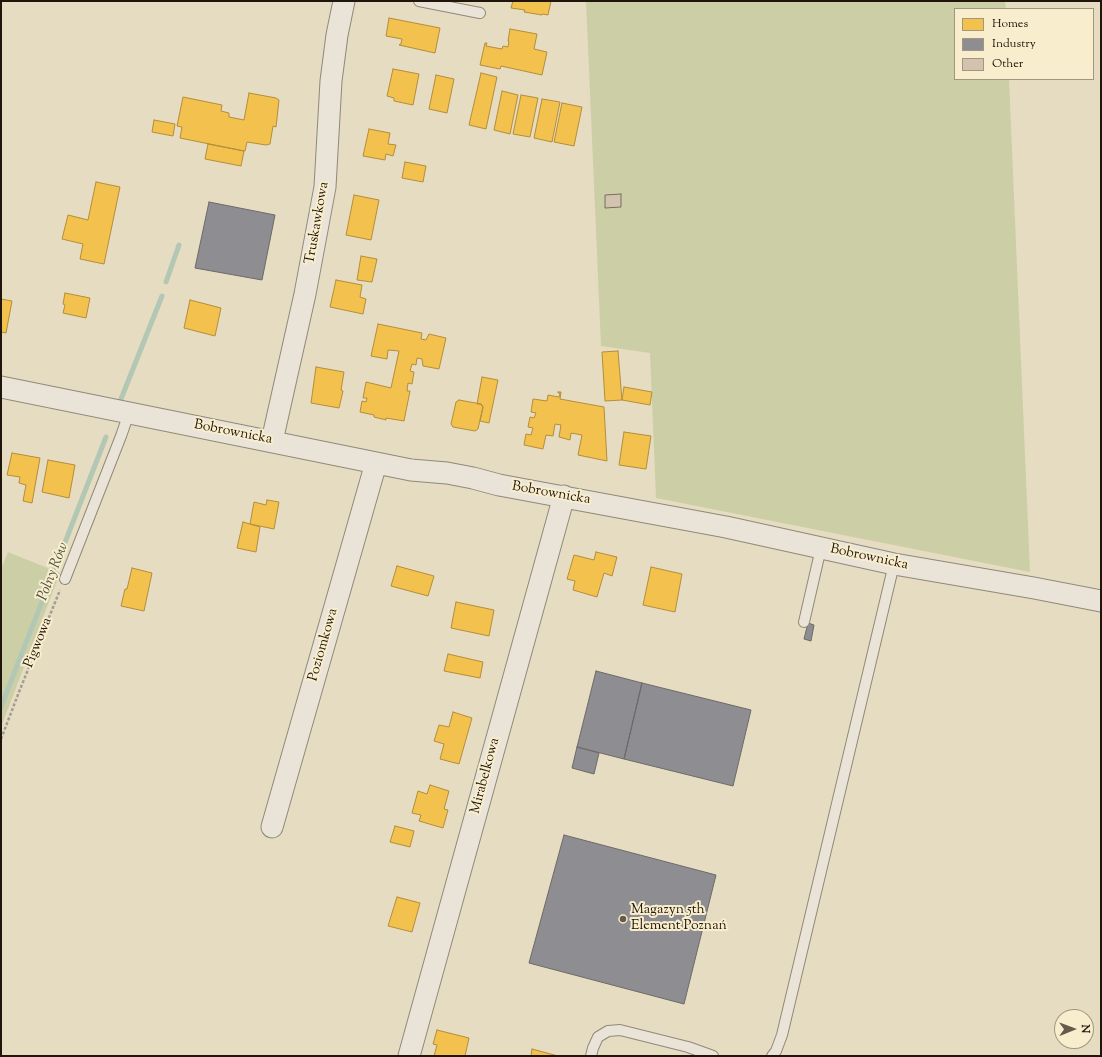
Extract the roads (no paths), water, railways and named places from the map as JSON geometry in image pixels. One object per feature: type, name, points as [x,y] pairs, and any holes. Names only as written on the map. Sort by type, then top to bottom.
[{"type":"street","name":"Truskawkowa","points":[[272,441],[305,294],[325,188],[331,81],[337,36],[344,1]]},
{"type":"street","name":"Bobrownicka","points":[[1,387],[411,470],[447,473],[500,485],[726,527],[894,564],[1101,601]]},
{"type":"street","name":"Poziomkowa","points":[[272,827],[376,463]]},
{"type":"street","name":"Mirabelkowa","points":[[409,1056],[564,496]]},
{"type":"lane","points":[[419,1],[480,13]]},
{"type":"lane","points":[[65,579],[122,436],[129,413]]},
{"type":"lane","points":[[804,622],[821,548]]},
{"type":"lane","points":[[772,1056],[776,1051],[782,1035],[894,564]]},
{"type":"lane","points":[[591,1056],[598,1036],[608,1030],[620,1030],[688,1047],[713,1056]]},
{"type":"waterway","points":[[166,282],[179,245]]},
{"type":"waterway","points":[[121,399],[162,296]]},
{"type":"waterway","name":"Polny Rów","points":[[1,707],[106,437]]},
{"type":"place","name":"Magazyn 5th Element Poznań","points":[[623,919]]}]
